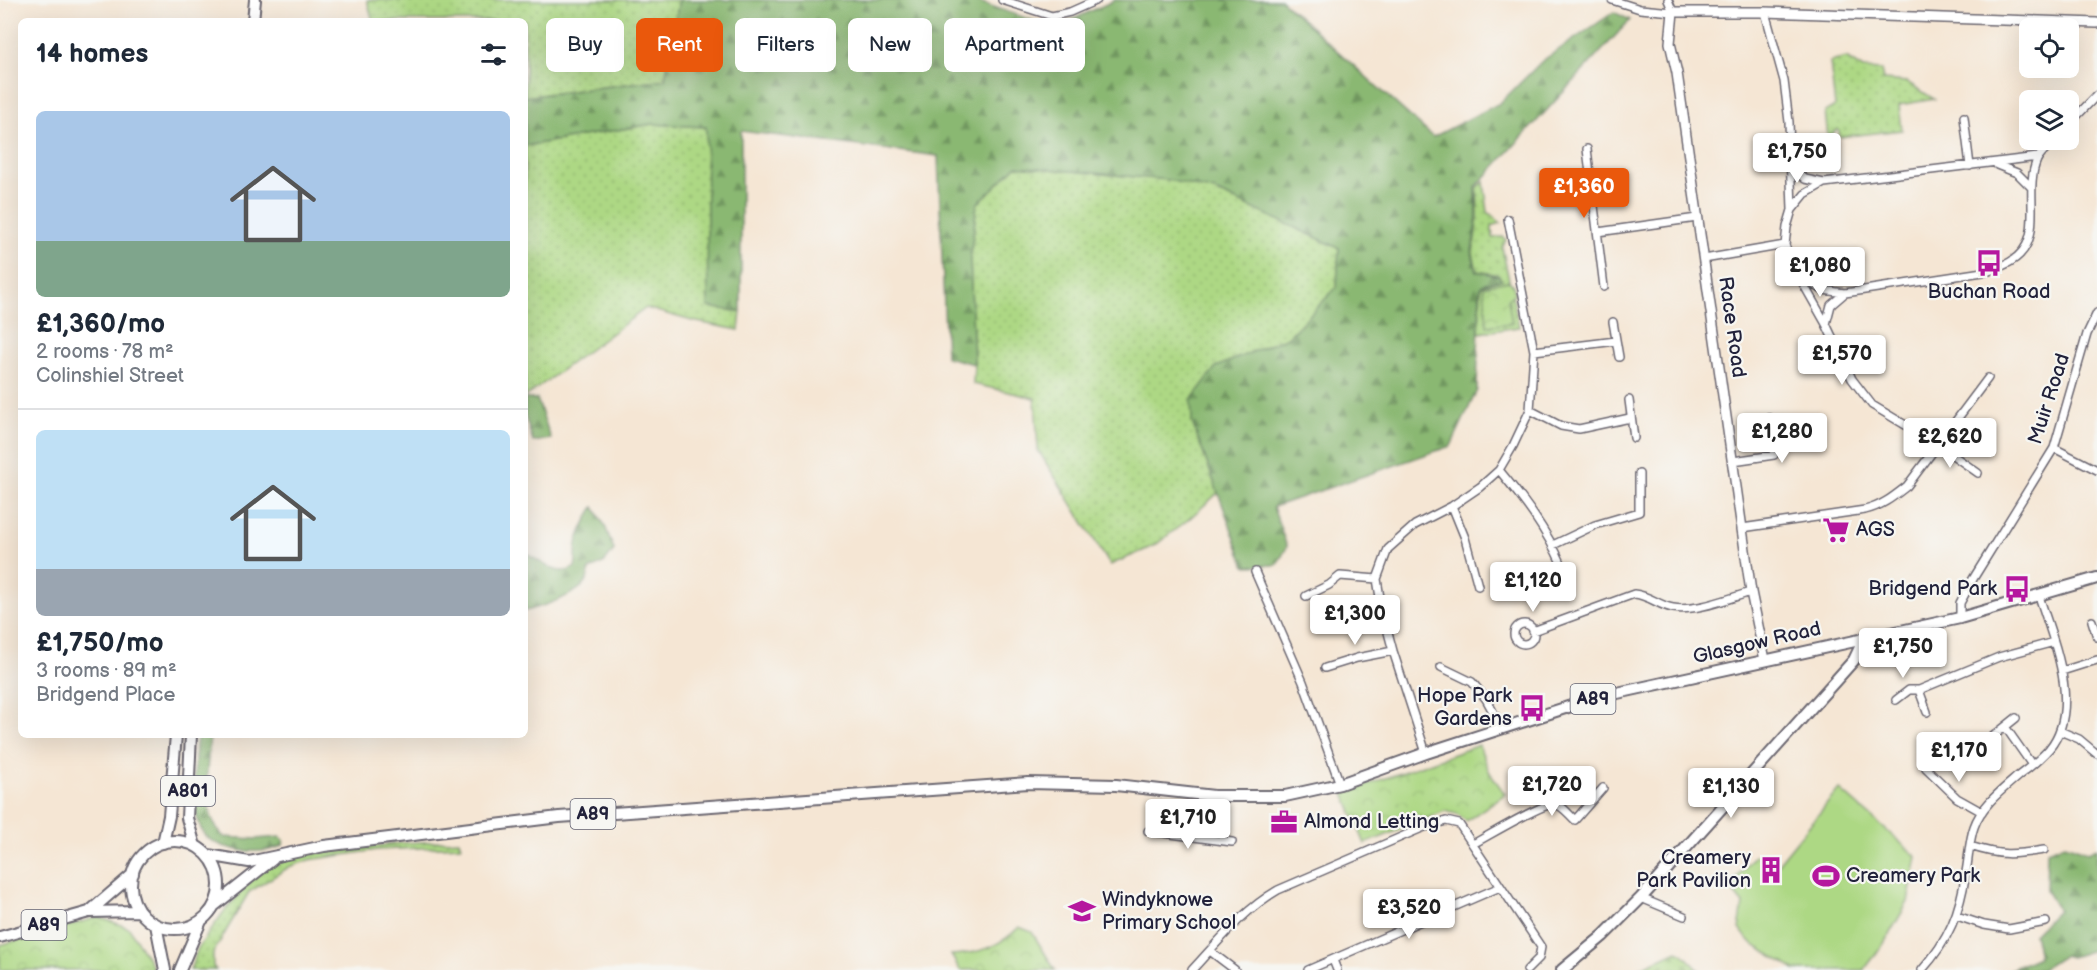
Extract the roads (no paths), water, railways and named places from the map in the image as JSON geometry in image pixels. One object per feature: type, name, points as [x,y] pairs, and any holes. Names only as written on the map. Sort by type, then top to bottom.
[{"type":"main road","points":[[252,18],[255,0]]},
{"type":"main road","points":[[259,18],[260,0]]},
{"type":"main road","name":"Glasgow Road","points":[[1426,753],[1599,697],[1960,618],[2097,578]]},
{"type":"main road","points":[[1562,970],[1603,936],[1641,898],[1854,660],[1865,637]]},
{"type":"main road","name":"A801","points":[[163,843],[176,738]]},
{"type":"main road","name":"A801","points":[[191,738],[187,818],[195,846]]},
{"type":"main road","name":"A89","points":[[89,912],[133,874],[137,863],[147,851],[163,843],[178,841],[195,846],[208,855],[249,862],[324,846],[559,817],[1028,783],[1116,785],[1204,795],[1284,796],[1340,784],[1426,753]]},
{"type":"main road","points":[[208,855],[216,868],[219,881],[215,905]]},
{"type":"main road","name":"A89","points":[[201,921],[215,905],[276,857]]},
{"type":"main road","points":[[133,874],[131,882],[133,897],[140,911],[156,925],[178,929],[187,928],[201,921]]},
{"type":"main road","name":"A89","points":[[0,938],[89,912],[140,911]]},
{"type":"main road","points":[[180,970],[201,921]]},
{"type":"main road","points":[[156,925],[165,970]]},
{"type":"street","points":[[1002,0],[1052,16],[1070,12],[1097,0]]},
{"type":"street","points":[[1612,0],[1640,9],[1672,12],[1765,12],[2097,23]]},
{"type":"street","name":"Race Road","points":[[1668,0],[1672,12],[1670,43],[1677,73],[1751,592],[1765,660]]},
{"type":"street","points":[[1765,12],[1784,81],[1792,210],[1785,245],[1792,264],[1826,324],[1852,379],[1872,405],[1978,473]]},
{"type":"street","points":[[2079,114],[2097,95]]},
{"type":"street","points":[[1964,117],[1970,166]]},
{"type":"street","points":[[1587,149],[1604,287]]},
{"type":"street","points":[[1802,279],[1823,290],[1845,293],[1989,272],[2011,262],[2028,243],[2033,211],[2031,187],[2038,157],[2045,150]]},
{"type":"street","points":[[1791,167],[1805,179],[1824,183],[2038,157]]},
{"type":"street","points":[[1995,164],[2017,173],[2031,187]]},
{"type":"street","points":[[1792,210],[1805,194],[1824,183]]},
{"type":"street","points":[[1598,232],[1697,218]]},
{"type":"street","points":[[1426,753],[1393,651],[1382,610],[1377,579],[1388,549],[1415,525],[1452,506],[1480,487],[1499,470],[1514,446],[1530,410],[1534,351],[1508,219]]},
{"type":"street","points":[[1704,259],[1785,245]]},
{"type":"street","points":[[1826,324],[1831,305],[1845,293]]},
{"type":"street","name":"Muir Road","points":[[1960,618],[1960,603],[1973,579],[2054,448],[2087,334],[2097,313]]},
{"type":"street","points":[[1614,322],[1619,357]]},
{"type":"street","points":[[1534,351],[1616,341]]},
{"type":"street","points":[[1742,528],[1878,507],[1890,500],[1907,486],[1936,444],[1988,378]]},
{"type":"street","points":[[1629,400],[1634,438]]},
{"type":"street","points":[[1530,410],[1561,426],[1579,429],[1630,418]]},
{"type":"street","points":[[1733,461],[1774,454],[1769,418]]},
{"type":"street","points":[[2054,448],[2097,470]]},
{"type":"street","points":[[1499,470],[1529,506],[1553,544],[1563,565]]},
{"type":"street","points":[[1553,544],[1595,525],[1640,512],[1639,474]]},
{"type":"street","points":[[1452,506],[1465,538],[1479,586]]},
{"type":"street","points":[[1255,572],[1303,682],[1340,784]]},
{"type":"street","points":[[1306,596],[1329,585],[1340,576],[1377,579]]},
{"type":"street","points":[[1533,631],[1634,594],[1643,595],[1671,608],[1687,609],[1751,592]]},
{"type":"street","points":[[1922,970],[1939,951],[1957,916],[1974,827],[1982,812],[2000,791],[2050,748],[2060,731],[2065,700],[2062,671],[2038,596]]},
{"type":"street","points":[[2092,621],[2097,637]]},
{"type":"street","points":[[1896,700],[1909,690],[1919,690],[1990,661],[2054,642]]},
{"type":"street","points":[[1325,668],[1357,658],[1393,651]]},
{"type":"street","points":[[2062,671],[2097,660]]},
{"type":"street","points":[[1441,667],[1472,682],[1486,699],[1502,728]]},
{"type":"street","points":[[1919,690],[1927,712]]},
{"type":"street","points":[[1986,742],[2016,718]]},
{"type":"street","points":[[2006,728],[2032,765]]},
{"type":"street","points":[[2060,731],[2079,738],[2097,754]]},
{"type":"street","points":[[1926,768],[1957,798],[1982,812]]},
{"type":"street","points":[[1473,844],[1539,809],[1554,804],[1562,807],[1575,820],[1603,788]]},
{"type":"street","points":[[1192,970],[1240,917],[1257,902],[1422,828],[1446,821],[1460,824],[1541,947],[1539,958],[1527,970]]},
{"type":"street","points":[[1148,831],[1232,843]]},
{"type":"street","points":[[1970,846],[1994,854],[2013,855],[2044,849]]},
{"type":"street","points":[[1308,970],[1500,887]]},
{"type":"street","points":[[1641,898],[1684,916]]},
{"type":"street","points":[[1957,916],[1984,925],[2009,929],[2046,922]]},
{"type":"street","points":[[1210,951],[1235,970]]},
{"type":"street","points":[[1333,960],[1337,970]]},
{"type":"place","name":"Buchan Road","points":[[1989,263]]},
{"type":"place","name":"AGS","points":[[1836,530]]},
{"type":"place","name":"Bridgend Park","points":[[2017,589]]},
{"type":"place","name":"Hope Park Gardens","points":[[1532,708]]},
{"type":"place","name":"Almond Letting","points":[[1284,822]]},
{"type":"place","name":"Creamery Park Pavilion","points":[[1771,870]]},
{"type":"place","name":"Creamery Park","points":[[1826,876]]},
{"type":"place","name":"Windyknowe Primary School","points":[[1082,911]]}]
